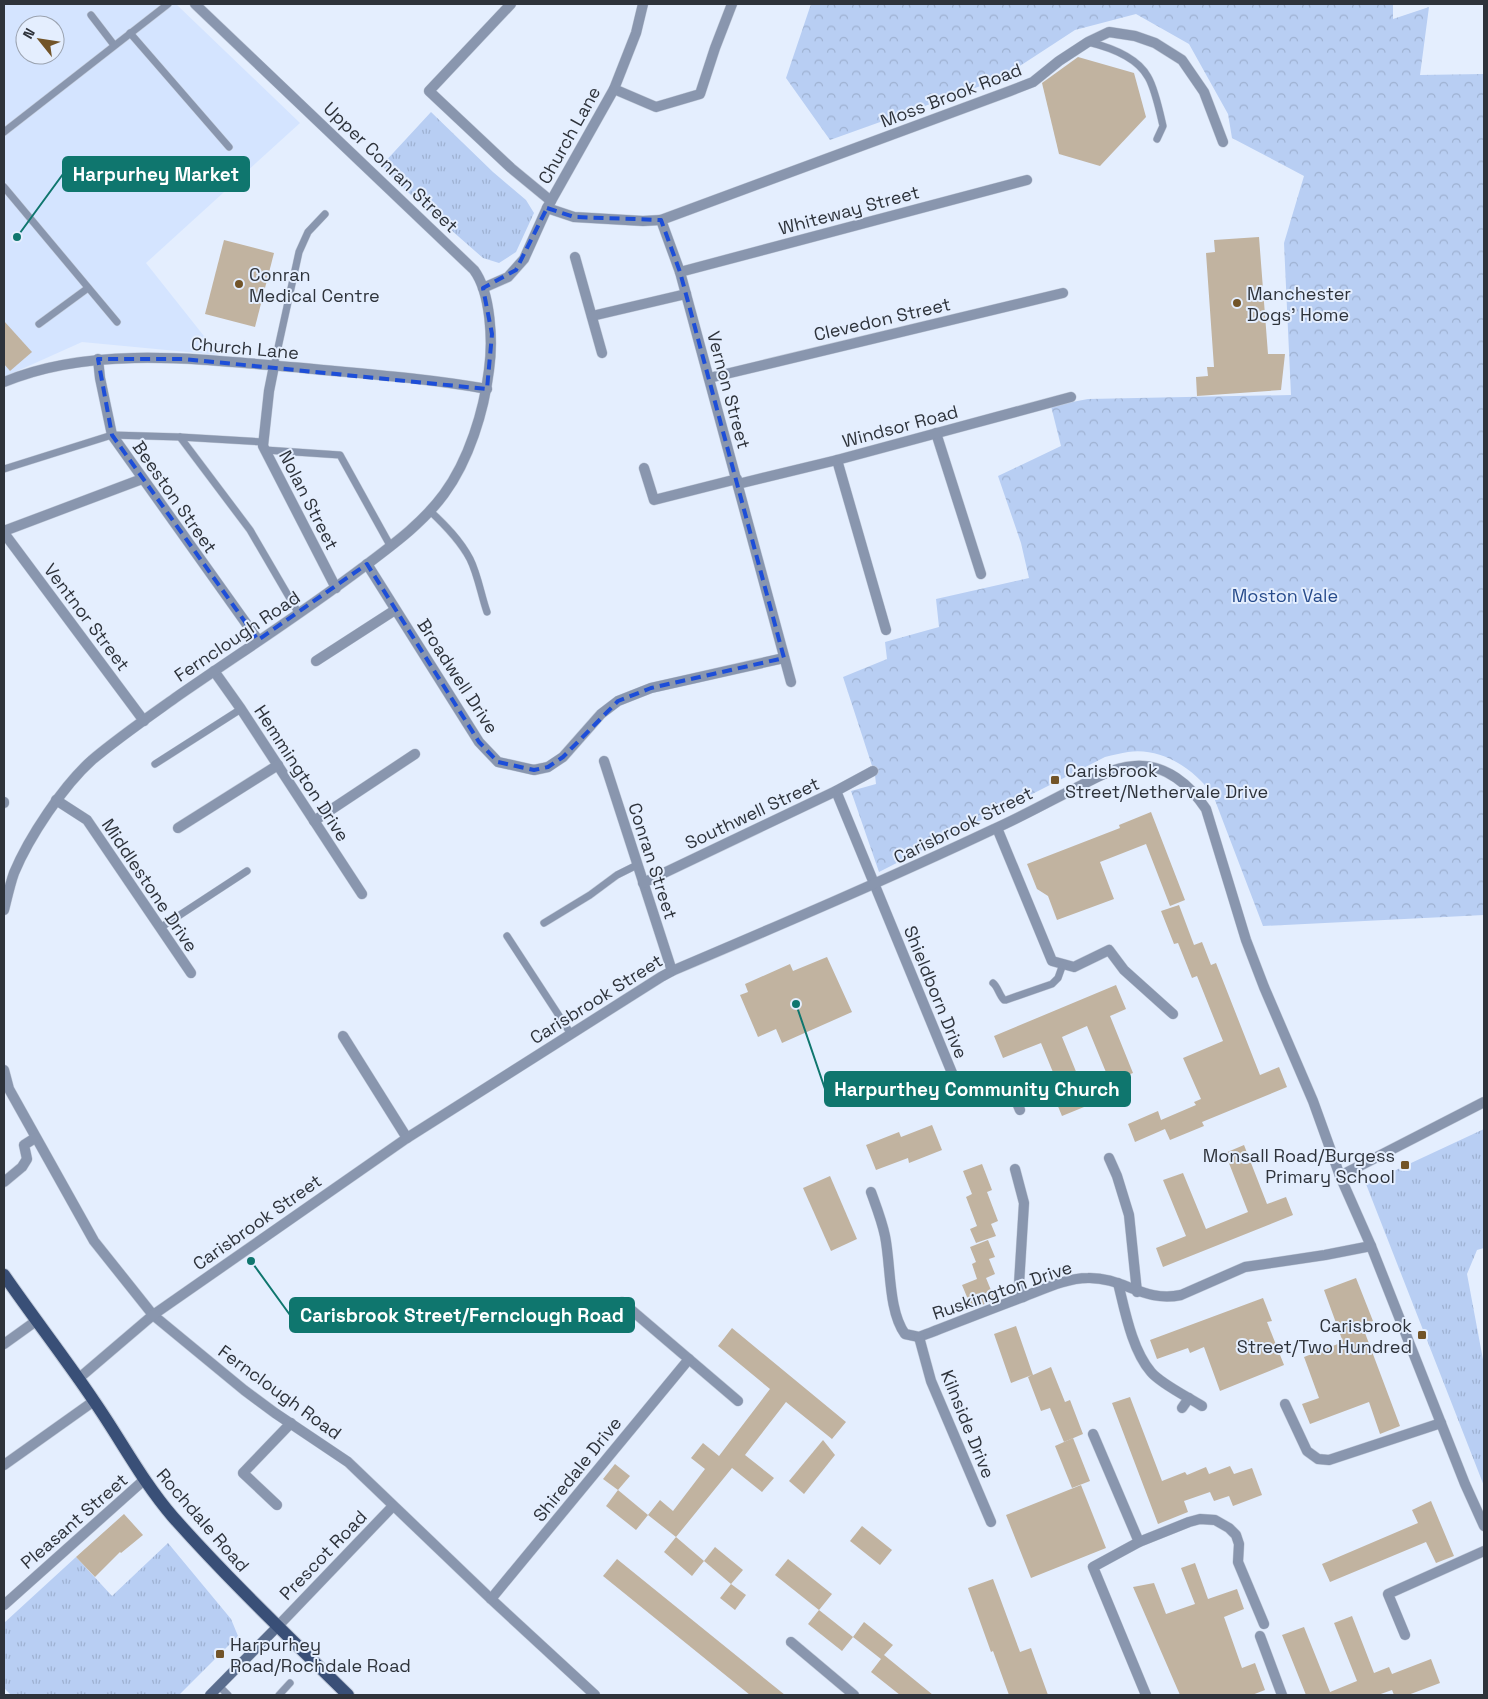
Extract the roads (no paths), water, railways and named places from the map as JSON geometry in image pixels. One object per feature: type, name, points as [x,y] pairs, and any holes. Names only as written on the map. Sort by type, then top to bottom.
[{"type":"main road","name":"Rochdale Road","points":[[4,1275],[94,1400],[144,1480],[173,1516],[278,1626],[348,1695]]},
{"type":"street","name":"Upper Conran Street","points":[[195,4],[478,275],[492,334],[487,389]]},
{"type":"street","points":[[511,4],[429,91],[549,204],[574,217],[643,221],[661,220]]},
{"type":"street","name":"Church Lane","points":[[482,288],[508,277],[524,259],[549,204],[614,89],[636,33],[643,4]]},
{"type":"street","points":[[614,89],[656,107],[700,94],[732,4]]},
{"type":"street","name":"Moss Brook Road","points":[[661,220],[1033,82],[1059,61],[1088,42],[1110,32],[1135,36],[1155,43],[1182,60],[1204,92],[1223,142]]},
{"type":"street","name":"Whiteway Street","points":[[680,272],[1027,180]]},
{"type":"street","name":"Vernon Street","points":[[661,220],[680,272],[791,682]]},
{"type":"street","points":[[575,257],[602,353]]},
{"type":"street","name":"Clevedon Street","points":[[709,378],[1063,293]]},
{"type":"street","points":[[592,316],[686,294]]},
{"type":"street","name":"Church Lane","points":[[4,382],[61,364],[98,359],[184,359],[447,382],[487,389]]},
{"type":"street","name":"Beeston Street","points":[[98,359],[112,435],[258,640]]},
{"type":"street","name":"Nolan Street","points":[[274,366],[269,391],[264,446],[336,588]]},
{"type":"street","name":"Fernclough Road","points":[[4,910],[9,873],[56,800],[91,761],[144,720],[336,588],[391,547],[430,511],[445,494],[464,459],[471,443],[487,389]]},
{"type":"street","name":"Windsor Road","points":[[644,468],[654,500],[836,460],[1071,397]]},
{"type":"street","points":[[936,433],[981,574]]},
{"type":"street","points":[[836,460],[886,630]]},
{"type":"street","points":[[4,532],[142,479]]},
{"type":"street","name":"Ventnor Street","points":[[4,532],[144,720]]},
{"type":"street","name":"Broadwell Drive","points":[[367,564],[479,742],[498,762],[534,770],[548,767],[563,757],[602,714],[618,701],[651,688],[784,658]]},
{"type":"street","points":[[316,661],[395,610]]},
{"type":"street","name":"Hemmington Drive","points":[[214,671],[362,894]]},
{"type":"street","points":[[314,821],[416,754]]},
{"type":"street","name":"Conran Street","points":[[604,761],[672,971]]},
{"type":"street","points":[[178,828],[278,766]]},
{"type":"street","name":"Carisbrook Street","points":[[78,1379],[153,1315],[407,1138],[672,971],[875,884],[997,828],[1098,777],[1117,769],[1148,766],[1169,773],[1189,787],[1206,809],[1246,940],[1313,1101],[1340,1176],[1371,1246],[1465,1484],[1484,1526]]},
{"type":"street","name":"Southwell Street","points":[[643,883],[874,771]]},
{"type":"street","points":[[836,791],[875,884]]},
{"type":"street","name":"Middlestone Drive","points":[[56,800],[87,820],[191,973]]},
{"type":"street","points":[[997,828],[1052,962],[1074,967],[1109,950],[1124,970],[1173,1014]]},
{"type":"street","name":"Shieldborn Drive","points":[[875,884],[956,1085],[964,1089],[973,1090],[1006,1077],[1020,1110]]},
{"type":"street","points":[[343,1036],[407,1138]]},
{"type":"street","name":"Fernclough Road","points":[[4,1070],[9,1089],[94,1241],[153,1315],[244,1390],[348,1462],[491,1599],[595,1695]]},
{"type":"street","points":[[1340,1176],[1484,1102]]},
{"type":"street","points":[[4,1182],[27,1159],[24,1145],[35,1138]]},
{"type":"street","points":[[1108,1158],[1117,1176],[1129,1215],[1137,1292]]},
{"type":"street","points":[[1015,1169],[1024,1203],[1019,1284],[1024,1297]]},
{"type":"street","name":"Ruskington Drive","points":[[871,1192],[885,1236],[895,1310],[901,1329],[904,1334],[919,1336],[1070,1279],[1100,1278],[1118,1283],[1137,1292],[1160,1297],[1171,1297],[1245,1267],[1371,1246]]},
{"type":"street","points":[[1118,1283],[1132,1334],[1148,1368],[1154,1376],[1202,1406]]},
{"type":"street","points":[[622,1302],[738,1401]]},
{"type":"street","points":[[4,1344],[36,1321]]},
{"type":"street","name":"Kilnside Drive","points":[[919,1336],[931,1381],[991,1522]]},
{"type":"street","name":"Shiredale Drive","points":[[491,1599],[689,1358]]},
{"type":"street","points":[[1182,1408],[1189,1398]]},
{"type":"street","points":[[4,1465],[94,1400]]},
{"type":"street","points":[[1285,1404],[1307,1451],[1311,1455],[1324,1460],[1367,1448],[1441,1423]]},
{"type":"street","points":[[276,1505],[243,1472],[290,1423]]},
{"type":"street","points":[[1093,1434],[1140,1542]]},
{"type":"street","name":"Pleasant Street","points":[[4,1605],[144,1480]]},
{"type":"street","name":"Prescot Road","points":[[278,1626],[393,1506]]},
{"type":"street","points":[[1146,1695],[1093,1567],[1140,1542],[1200,1518],[1208,1518],[1222,1524],[1236,1535],[1238,1562],[1264,1616]]},
{"type":"street","points":[[1405,1635],[1388,1594],[1484,1551]]},
{"type":"street","points":[[210,1695],[278,1626]]},
{"type":"street","points":[[1260,1636],[1282,1695]]},
{"type":"street","points":[[791,1642],[854,1695]]},
{"type":"lane","points":[[4,132],[168,4]]},
{"type":"lane","points":[[91,15],[114,45]]},
{"type":"lane","points":[[130,33],[229,147]]},
{"type":"lane","points":[[1088,42],[1106,47],[1123,55],[1137,64],[1148,77],[1163,126],[1157,139]]},
{"type":"lane","points":[[4,187],[117,322]]},
{"type":"lane","points":[[274,366],[299,252],[308,232],[325,214]]},
{"type":"lane","points":[[39,324],[88,288]]},
{"type":"lane","points":[[4,469],[112,435],[180,437],[340,455],[391,547]]},
{"type":"lane","points":[[180,437],[250,530],[298,614]]},
{"type":"lane","points":[[430,511],[446,526],[471,561],[487,612]]},
{"type":"lane","points":[[155,764],[241,709]]},
{"type":"lane","points":[[544,923],[590,895],[617,875],[637,865]]},
{"type":"lane","points":[[160,928],[248,871]]},
{"type":"lane","points":[[507,936],[571,1034]]},
{"type":"lane","points":[[993,984],[1000,996],[1006,1000],[1052,984],[1058,978],[1063,964]]},
{"type":"lane","points":[[279,1695],[290,1683]]},
{"type":"lane","points":[[218,1686],[228,1695]]},
{"type":"place","name":"Harpurhey Market","points":[[17,237]]},
{"type":"place","name":"Conran Medical Centre","points":[[239,284]]},
{"type":"place","name":"Manchester Dogs’ Home","points":[[1237,303]]},
{"type":"place","name":"Carisbrook Street/Nethervale Drive","points":[[1055,780]]},
{"type":"place","name":"Harpurthey Community Church","points":[[796,1004]]},
{"type":"place","name":"Monsall Road/Burgess Primary School","points":[[1405,1165]]},
{"type":"place","name":"Carisbrook Street/Fernclough Road","points":[[251,1261]]},
{"type":"place","name":"Carisbrook Street/Two Hundred","points":[[1422,1335]]},
{"type":"place","name":"Harpurhey Road/Rochdale Road","points":[[220,1654]]},
{"type":"park label","name":"Moston Vale","points":[[1285,595]]}]
